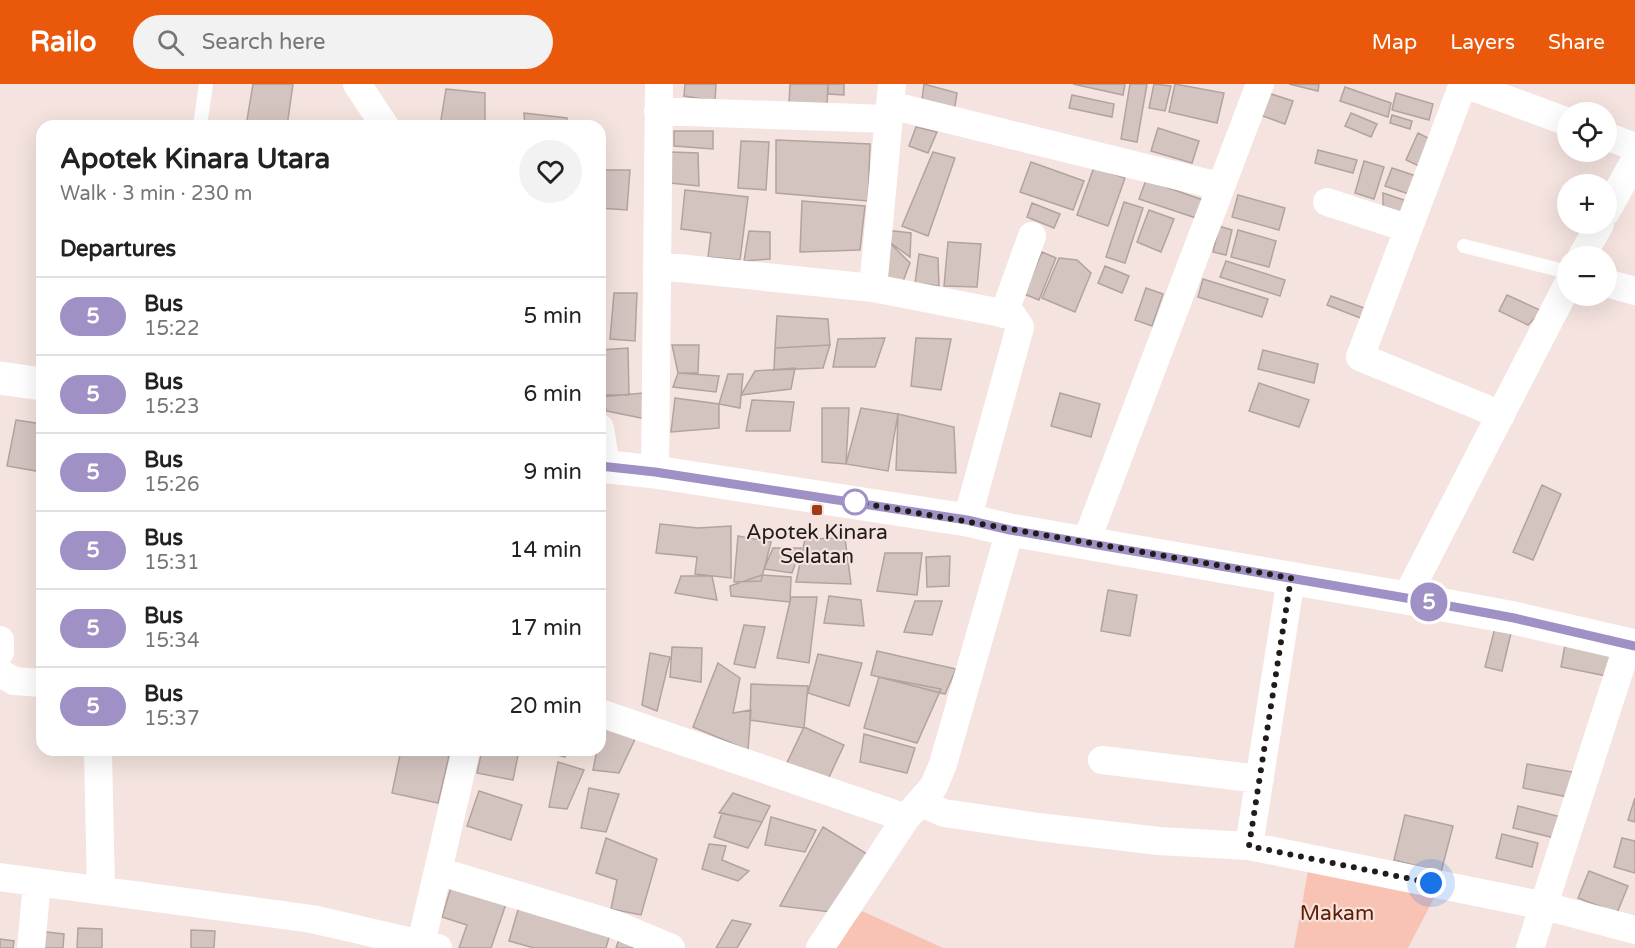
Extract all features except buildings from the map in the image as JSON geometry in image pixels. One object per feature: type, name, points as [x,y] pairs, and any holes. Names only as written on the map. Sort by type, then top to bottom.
[{"type":"main road","points":[[0,378],[36,383]]},
{"type":"main road","points":[[606,466],[967,520],[1010,530],[1514,618],[1632,645]]},
{"type":"street","points":[[357,84],[381,120]]},
{"type":"street","points":[[1086,542],[1219,186],[1260,84]]},
{"type":"street","points":[[1501,415],[1361,359],[1361,353],[1464,84],[1557,118]]},
{"type":"street","points":[[655,472],[659,98],[890,103],[1219,186]]},
{"type":"street","points":[[873,288],[890,103]]},
{"type":"street","points":[[1617,140],[1635,147]]},
{"type":"street","points":[[1617,192],[1635,160]]},
{"type":"street","points":[[1327,202],[1407,228]]},
{"type":"street","points":[[1004,314],[1032,236]]},
{"type":"street","points":[[659,266],[873,288],[1004,314],[1017,320],[1020,327],[967,520]]},
{"type":"street","points":[[1617,286],[1635,291]]},
{"type":"street","points":[[1406,598],[1557,306]]},
{"type":"street","points":[[820,948],[914,810],[934,786],[944,764],[1010,530]]},
{"type":"street","points":[[1249,846],[1291,578]]},
{"type":"street","points":[[0,640],[0,652]]},
{"type":"street","points":[[1530,948],[1632,645]]},
{"type":"street","points":[[0,673],[14,681],[36,683]]},
{"type":"street","points":[[606,715],[914,810],[1159,841],[1249,846],[1545,906],[1635,930]]},
{"type":"street","points":[[98,756],[101,890]]},
{"type":"street","points":[[0,877],[312,919],[426,946],[460,756]]},
{"type":"street","points":[[1102,760],[1260,779]]},
{"type":"street","points":[[438,871],[605,921],[670,948]]},
{"type":"street","points":[[31,948],[37,882]]},
{"type":"lane","points":[[201,120],[206,84]]},
{"type":"lane","points":[[1464,246],[1557,269]]},
{"type":"green space","name":"Makam","points":[[1308,871],[1435,896],[1408,948],[1294,948]]},
{"type":"green space","points":[[862,911],[943,948],[834,948]]},
{"type":"bus line","name":"5","points":[[606,467],[655,472],[967,520],[1010,530],[1189,559],[1514,618],[1635,646]]},
{"type":"place","name":"Apotek Kinara Selatan","points":[[817,510]]},
{"type":"route","points":[[855,502],[853,502],[1291,578],[1249,846],[1431,883]]}]
